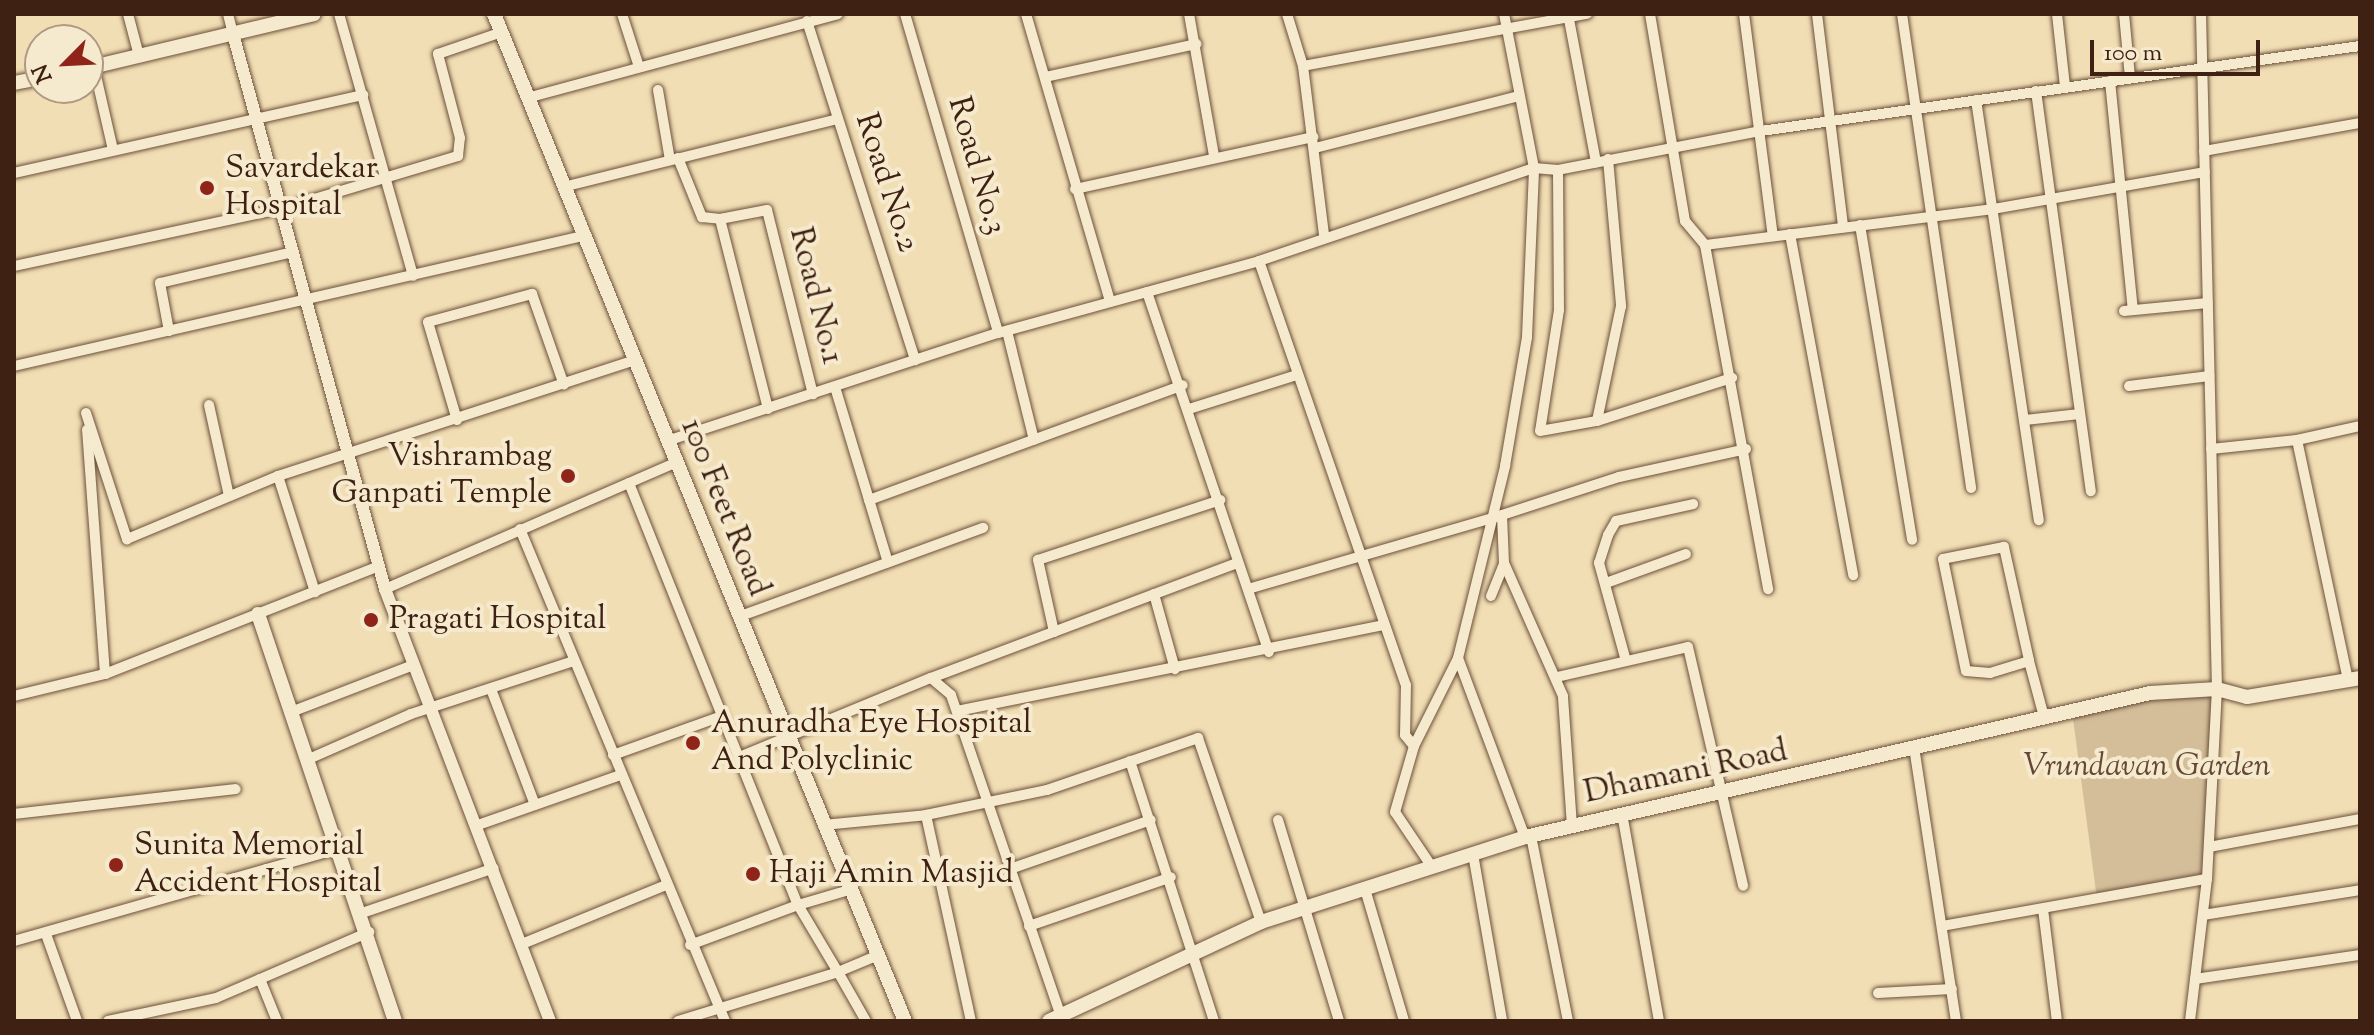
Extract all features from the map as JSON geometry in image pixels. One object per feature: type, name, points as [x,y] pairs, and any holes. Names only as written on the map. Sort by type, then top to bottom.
[{"type":"main road","points":[[104,64],[314,14]]},
{"type":"main road","name":"100 Feet Road","points":[[494,14],[905,1021]]},
{"type":"main road","points":[[258,614],[337,849],[369,932],[395,1021]]},
{"type":"main road","name":"Dhamani Road","points":[[1057,1019],[1261,922],[1528,836],[1724,797],[1914,747],[2150,693],[2217,689],[2247,697],[2354,679]]},
{"type":"street","points":[[128,14],[139,56]]},
{"type":"street","points":[[228,14],[385,589],[411,666],[478,825],[550,1021]]},
{"type":"street","points":[[339,14],[413,276]]},
{"type":"street","points":[[622,14],[639,67]]},
{"type":"street","points":[[527,98],[838,14]]},
{"type":"street","name":"Road No.3","points":[[905,14],[1034,440]]},
{"type":"street","points":[[1026,14],[1110,302]]},
{"type":"street","points":[[1189,14],[1214,156]]},
{"type":"street","points":[[1287,14],[1303,66],[1324,235]]},
{"type":"street","points":[[1432,867],[1395,812],[1414,746],[1458,658],[1527,337],[1534,168],[1504,14]]},
{"type":"street","points":[[1303,66],[1587,14]]},
{"type":"street","points":[[1650,14],[1685,221],[1705,245],[1746,449],[1768,589]]},
{"type":"street","points":[[1744,14],[1773,236]]},
{"type":"street","points":[[1817,14],[1835,125],[1843,227]]},
{"type":"street","points":[[1902,14],[1927,214],[1971,488]]},
{"type":"street","points":[[2057,14],[2065,87]]},
{"type":"street","points":[[2124,14],[2130,78]]},
{"type":"street","points":[[2188,1021],[2207,879],[2217,689],[2201,14]]},
{"type":"street","points":[[1568,16],[1602,160],[1621,306],[1597,421]]},
{"type":"street","name":"Road No.2","points":[[807,21],[915,360]]},
{"type":"street","points":[[14,266],[281,209],[458,156],[460,138],[438,54],[502,32]]},
{"type":"street","points":[[1045,77],[1196,44]]},
{"type":"street","points":[[667,441],[1002,332],[1259,261],[1324,235],[1534,168],[1558,170],[1673,144],[1761,131],[1835,125],[1976,100],[2360,46]]},
{"type":"street","points":[[2110,81],[2128,311],[2208,303]]},
{"type":"street","points":[[658,90],[674,159],[702,217],[720,219],[768,409]]},
{"type":"street","points":[[2036,91],[2091,491]]},
{"type":"street","points":[[14,173],[363,95]]},
{"type":"street","points":[[1075,189],[1214,156],[1314,142],[1519,96]]},
{"type":"street","points":[[1976,100],[2039,520]]},
{"type":"street","points":[[101,104],[113,150]]},
{"type":"street","points":[[563,187],[838,119]]},
{"type":"street","points":[[2204,151],[2360,123]]},
{"type":"street","points":[[1558,170],[1559,310],[1540,431],[1597,421],[1732,378]]},
{"type":"street","points":[[1705,245],[1927,214],[1993,209],[2205,172]]},
{"type":"street","name":"Road No.1","points":[[720,219],[767,210],[813,394]]},
{"type":"street","points":[[1860,225],[1912,540]]},
{"type":"street","points":[[1790,234],[1853,575]]},
{"type":"street","points":[[14,366],[583,236]]},
{"type":"street","points":[[169,331],[160,283],[293,252]]},
{"type":"street","points":[[1259,261],[1357,560],[1406,685],[1405,735],[1414,746]]},
{"type":"street","points":[[1147,292],[1183,385],[1237,563],[1269,652]]},
{"type":"street","points":[[457,420],[428,322],[532,294],[564,385]]},
{"type":"street","points":[[105,674],[86,413],[127,539],[278,476],[634,360]]},
{"type":"street","points":[[1189,409],[1297,375]]},
{"type":"street","points":[[2129,386],[2209,376]]},
{"type":"street","points":[[869,500],[1183,385]]},
{"type":"street","points":[[835,387],[888,562]]},
{"type":"street","points":[[209,405],[229,496]]},
{"type":"street","points":[[2025,420],[2080,414]]},
{"type":"street","points":[[2211,449],[2297,440],[2360,426]]},
{"type":"street","points":[[2297,440],[2354,679]]},
{"type":"street","points":[[1248,589],[1357,560],[1619,477],[1746,449]]},
{"type":"street","points":[[385,589],[675,463]]},
{"type":"street","points":[[278,476],[315,592]]},
{"type":"street","points":[[629,483],[798,905],[866,1021]]},
{"type":"street","points":[[1054,632],[1038,560],[1220,500]]},
{"type":"street","points":[[1626,661],[1599,563],[1616,521],[1693,504]]},
{"type":"street","points":[[1502,515],[1504,563],[1557,677],[1572,826]]},
{"type":"street","points":[[738,617],[983,528]]},
{"type":"street","points":[[520,529],[690,945],[725,1021]]},
{"type":"street","points":[[2029,660],[2004,547],[1943,559],[1966,671],[1990,673],[2029,661],[2044,717]]},
{"type":"street","points":[[1606,583],[1686,554]]},
{"type":"street","points":[[739,757],[931,678],[1237,563]]},
{"type":"street","points":[[1491,596],[1504,563]]},
{"type":"street","points":[[14,696],[105,674],[379,566]]},
{"type":"street","points":[[1154,594],[1175,669]]},
{"type":"street","points":[[957,711],[1269,652],[1384,625]]},
{"type":"street","points":[[1557,677],[1688,647],[1743,886]]},
{"type":"street","points":[[1458,658],[1528,836],[1568,1021]]},
{"type":"street","points":[[311,758],[429,709],[574,661]]},
{"type":"street","points":[[291,712],[411,666]]},
{"type":"street","points":[[931,678],[957,711],[1057,1019]]},
{"type":"street","points":[[491,689],[535,805]]},
{"type":"street","points":[[613,755],[722,716]]},
{"type":"street","points":[[823,825],[926,815],[989,803],[1198,738],[1261,922]]},
{"type":"street","points":[[1914,747],[1956,1021]]},
{"type":"street","points":[[1130,761],[1171,877],[1214,1021]]},
{"type":"street","points":[[478,825],[621,775]]},
{"type":"street","points":[[14,814],[236,789]]},
{"type":"street","points":[[926,815],[971,1021]]},
{"type":"street","points":[[1623,819],[1659,1021]]},
{"type":"street","points":[[2209,847],[2360,819]]},
{"type":"street","points":[[1010,869],[1151,820]]},
{"type":"street","points":[[1278,820],[1308,908],[1339,1021]]},
{"type":"street","points":[[14,941],[47,937],[337,849]]},
{"type":"street","points":[[1473,854],[1502,1021]]},
{"type":"street","points":[[362,913],[494,868]]},
{"type":"street","points":[[1029,926],[1171,877]]},
{"type":"street","points":[[1942,926],[2207,879]]},
{"type":"street","points":[[522,944],[666,885]]},
{"type":"street","points":[[1365,889],[1404,1021]]},
{"type":"street","points":[[690,945],[798,905],[849,890]]},
{"type":"street","points":[[2203,915],[2360,890]]},
{"type":"street","points":[[2043,909],[2057,1021]]},
{"type":"street","points":[[108,1021],[216,998],[369,932]]},
{"type":"street","points":[[47,937],[77,1021]]},
{"type":"street","points":[[2195,979],[2360,955]]},
{"type":"street","points":[[678,1021],[838,972],[876,956]]},
{"type":"street","points":[[260,979],[277,1021]]},
{"type":"street","points":[[1878,993],[1952,989]]},
{"type":"green space","name":"Vrundavan Garden","points":[[2217,689],[2207,879],[2097,899],[2072,711]]},
{"type":"place","name":"Savardekar Hospital","points":[[207,188]]},
{"type":"place","name":"Vishrambag Ganpati Temple","points":[[568,476]]},
{"type":"place","name":"Pragati Hospital","points":[[371,620]]},
{"type":"place","name":"Anuradha Eye Hospital And Polyclinic","points":[[693,743]]},
{"type":"place","name":"Sunita Memorial Accident Hospital","points":[[116,865]]},
{"type":"place","name":"Haji Amin Masjid","points":[[753,874]]}]
